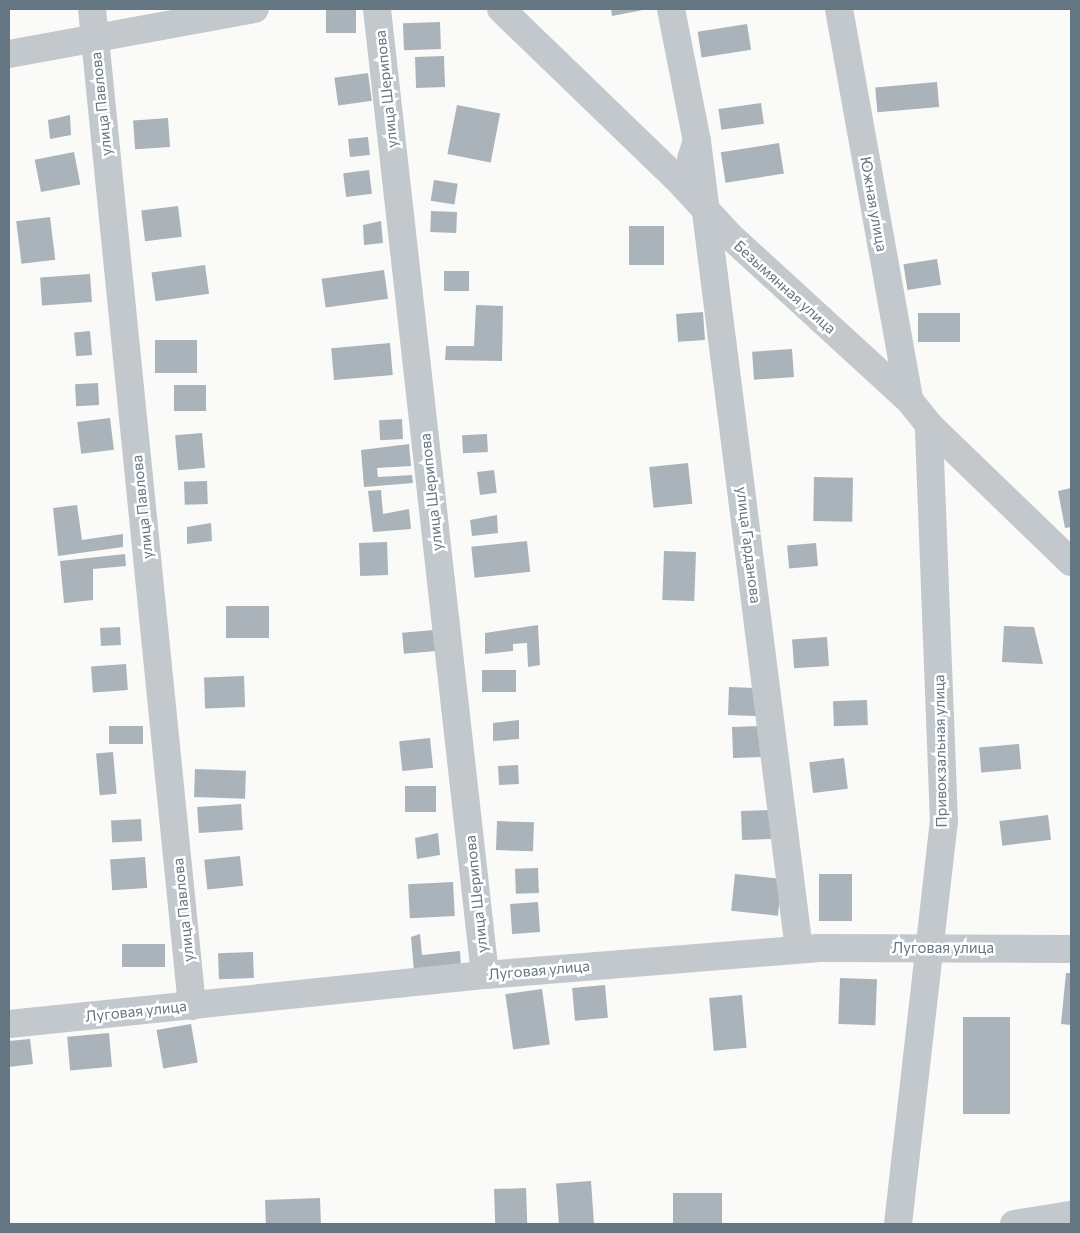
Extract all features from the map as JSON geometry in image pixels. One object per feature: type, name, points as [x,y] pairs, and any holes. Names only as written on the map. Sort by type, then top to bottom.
[{"type":"street","name":"улица Павлова","points":[[92,9],[192,1006]]},
{"type":"street","points":[[9,54],[95,40],[255,9]]},
{"type":"street","name":"улица Шерипова","points":[[377,9],[485,975]]},
{"type":"street","name":"Безымянная улица","points":[[501,9],[682,184],[708,212],[908,400],[929,425],[1071,562]]},
{"type":"street","name":"улица Гарданова","points":[[671,9],[697,141],[708,212],[799,949]]},
{"type":"street","name":"Южная улица","points":[[839,9],[908,400]]},
{"type":"street","points":[[682,184],[697,141]]},
{"type":"street","name":"Привокзальная улица","points":[[898,1224],[928,947],[944,822],[929,425]]},
{"type":"street","name":"Луговая улица","points":[[9,1024],[485,975],[799,949],[928,947],[1071,949]]},
{"type":"street","points":[[1014,1224],[1071,1215]]},
{"type":"building","points":[[326,9],[356,9],[356,33],[326,33]]},
{"type":"building","points":[[611,9],[643,9],[643,10],[612,16]]},
{"type":"building","points":[[440,22],[441,49],[404,50],[403,23]]},
{"type":"building","points":[[747,24],[751,50],[702,58],[698,32]]},
{"type":"building","points":[[444,56],[445,87],[416,88],[415,57]]},
{"type":"building","points":[[368,73],[372,101],[338,105],[334,78]]},
{"type":"building","points":[[937,82],[939,107],[877,112],[875,87]]},
{"type":"building","points":[[761,103],[764,124],[721,130],[718,109]]},
{"type":"building","points":[[457,105],[500,113],[491,162],[447,154]]},
{"type":"building","points":[[70,115],[71,135],[50,139],[48,120]]},
{"type":"building","points":[[168,118],[170,147],[135,149],[133,120]]},
{"type":"building","points":[[368,137],[370,155],[350,157],[348,139]]},
{"type":"building","points":[[779,143],[784,174],[726,183],[721,152]]},
{"type":"building","points":[[74,152],[80,184],[41,192],[35,160]]},
{"type":"building","points":[[369,170],[372,194],[346,197],[343,173]]},
{"type":"building","points":[[434,180],[458,184],[454,204],[431,201]]},
{"type":"building","points":[[178,206],[182,237],[145,241],[141,211]]},
{"type":"building","points":[[431,211],[457,212],[456,233],[430,232]]},
{"type":"building","points":[[50,217],[55,260],[21,264],[16,221]]},
{"type":"building","points":[[381,221],[383,243],[364,245],[363,225]]},
{"type":"building","points":[[629,226],[664,226],[664,265],[629,265]]},
{"type":"building","points":[[937,259],[941,285],[907,290],[903,264]]},
{"type":"building","points":[[205,265],[209,294],[156,301],[152,273]]},
{"type":"building","points":[[384,270],[388,299],[326,307],[322,279]]},
{"type":"building","points":[[444,271],[469,271],[469,291],[444,291]]},
{"type":"building","points":[[90,274],[92,302],[42,305],[40,277]]},
{"type":"building","points":[[476,305],[503,306],[502,361],[445,360],[446,346],[474,346]]},
{"type":"building","points":[[703,312],[705,340],[678,342],[676,314]]},
{"type":"building","points":[[918,313],[960,313],[960,342],[918,342]]},
{"type":"building","points":[[90,331],[92,355],[76,356],[74,332]]},
{"type":"building","points":[[155,340],[197,340],[197,373],[155,373]]},
{"type":"building","points":[[390,343],[393,375],[334,380],[331,348]]},
{"type":"building","points":[[792,349],[794,377],[754,380],[752,352]]},
{"type":"building","points":[[98,383],[99,405],[76,406],[75,384]]},
{"type":"building","points":[[174,385],[206,385],[206,411],[174,411]]},
{"type":"building","points":[[110,418],[114,450],[81,454],[77,422]]},
{"type":"building","points":[[402,419],[403,439],[380,440],[379,420]]},
{"type":"building","points":[[202,433],[205,468],[178,470],[175,435]]},
{"type":"building","points":[[487,434],[488,452],[463,453],[462,435]]},
{"type":"building","points":[[409,444],[411,466],[377,468],[378,477],[412,475],[413,483],[364,487],[361,450]]},
{"type":"building","points":[[688,463],[692,504],[653,508],[649,467]]},
{"type":"building","points":[[494,470],[497,493],[480,495],[477,472]]},
{"type":"building","points":[[814,477],[853,478],[852,522],[813,521]]},
{"type":"building","points":[[207,481],[208,504],[185,505],[184,482]]},
{"type":"building","points":[[1071,488],[1071,527],[1065,528],[1058,491]]},
{"type":"building","points":[[381,490],[383,514],[409,509],[411,529],[373,532],[368,491]]},
{"type":"building","points":[[77,505],[82,540],[123,534],[123,547],[58,556],[53,508]]},
{"type":"building","points":[[497,515],[498,533],[472,536],[470,520]]},
{"type":"building","points":[[211,523],[212,541],[187,544],[187,527]]},
{"type":"building","points":[[527,541],[530,572],[475,578],[471,547]]},
{"type":"building","points":[[387,542],[388,575],[360,576],[359,543]]},
{"type":"building","points":[[816,543],[818,566],[789,568],[787,546]]},
{"type":"building","points":[[664,551],[696,552],[694,601],[662,600]]},
{"type":"building","points":[[125,554],[126,566],[93,569],[93,600],[64,603],[60,561]]},
{"type":"building","points":[[226,606],[269,606],[269,638],[226,638]]},
{"type":"building","points":[[538,625],[540,665],[528,667],[527,643],[513,644],[513,651],[485,654],[485,633]]},
{"type":"building","points":[[1004,626],[1034,627],[1043,664],[1002,662]]},
{"type":"building","points":[[120,627],[121,645],[101,646],[100,628]]},
{"type":"building","points":[[434,630],[436,651],[404,654],[402,633]]},
{"type":"building","points":[[827,637],[829,666],[794,668],[792,639]]},
{"type":"building","points":[[126,664],[128,690],[93,692],[91,666]]},
{"type":"building","points":[[482,670],[516,670],[516,692],[482,692]]},
{"type":"building","points":[[244,676],[245,707],[205,708],[204,677]]},
{"type":"building","points":[[729,687],[762,688],[761,716],[728,715]]},
{"type":"building","points":[[867,700],[868,725],[834,726],[833,701]]},
{"type":"building","points":[[519,720],[519,739],[493,741],[493,723]]},
{"type":"building","points":[[109,726],[143,726],[143,744],[109,744]]},
{"type":"building","points":[[761,726],[762,757],[733,758],[732,727]]},
{"type":"building","points":[[430,738],[433,768],[402,771],[399,741]]},
{"type":"building","points":[[1019,744],[1021,769],[981,772],[979,747]]},
{"type":"building","points":[[113,752],[117,794],[100,795],[96,753]]},
{"type":"building","points":[[844,758],[848,789],[813,793],[809,762]]},
{"type":"building","points":[[518,765],[519,784],[499,785],[498,766]]},
{"type":"building","points":[[195,769],[246,771],[245,799],[194,797]]},
{"type":"building","points":[[405,786],[436,786],[436,812],[405,812]]},
{"type":"building","points":[[241,804],[243,830],[199,833],[197,807]]},
{"type":"building","points":[[772,810],[773,839],[742,840],[741,811]]},
{"type":"building","points":[[1048,815],[1051,840],[1002,846],[999,821]]},
{"type":"building","points":[[141,819],[142,841],[112,843],[111,821]]},
{"type":"building","points":[[497,821],[534,822],[533,851],[496,850]]},
{"type":"building","points":[[438,833],[440,855],[417,859],[415,838]]},
{"type":"building","points":[[240,856],[243,886],[207,890],[204,860]]},
{"type":"building","points":[[145,857],[147,888],[112,890],[110,859]]},
{"type":"building","points":[[538,868],[539,893],[516,894],[515,869]]},
{"type":"building","points":[[735,874],[782,879],[778,916],[731,911]]},
{"type":"building","points":[[819,874],[852,874],[852,921],[819,921]]},
{"type":"building","points":[[453,882],[455,916],[410,918],[408,884]]},
{"type":"building","points":[[538,902],[540,932],[512,934],[510,904]]},
{"type":"building","points":[[420,934],[422,955],[460,951],[461,968],[414,972],[411,937]]},
{"type":"building","points":[[122,944],[165,944],[165,967],[122,967]]},
{"type":"building","points":[[253,952],[254,978],[219,979],[218,953]]},
{"type":"building","points":[[1066,973],[1071,973],[1071,1025],[1061,1024]]},
{"type":"building","points":[[840,978],[877,979],[875,1025],[838,1024]]},
{"type":"building","points":[[605,985],[608,1018],[575,1021],[572,988]]},
{"type":"building","points":[[542,989],[550,1044],[513,1050],[505,994]]},
{"type":"building","points":[[742,995],[747,1048],[714,1051],[709,998]]},
{"type":"building","points":[[963,1017],[1010,1017],[1010,1114],[963,1114]]},
{"type":"building","points":[[191,1024],[198,1062],[163,1068],[157,1030]]},
{"type":"building","points":[[109,1033],[112,1067],[70,1071],[67,1037]]},
{"type":"building","points":[[30,1039],[33,1064],[9,1067],[9,1041]]},
{"type":"building","points":[[591,1181],[594,1223],[559,1224],[556,1183]]},
{"type":"building","points":[[526,1188],[527,1223],[495,1224],[494,1189]]},
{"type":"building","points":[[673,1193],[722,1193],[722,1224],[673,1224]]},
{"type":"building","points":[[320,1198],[321,1224],[266,1224],[265,1200]]}]
